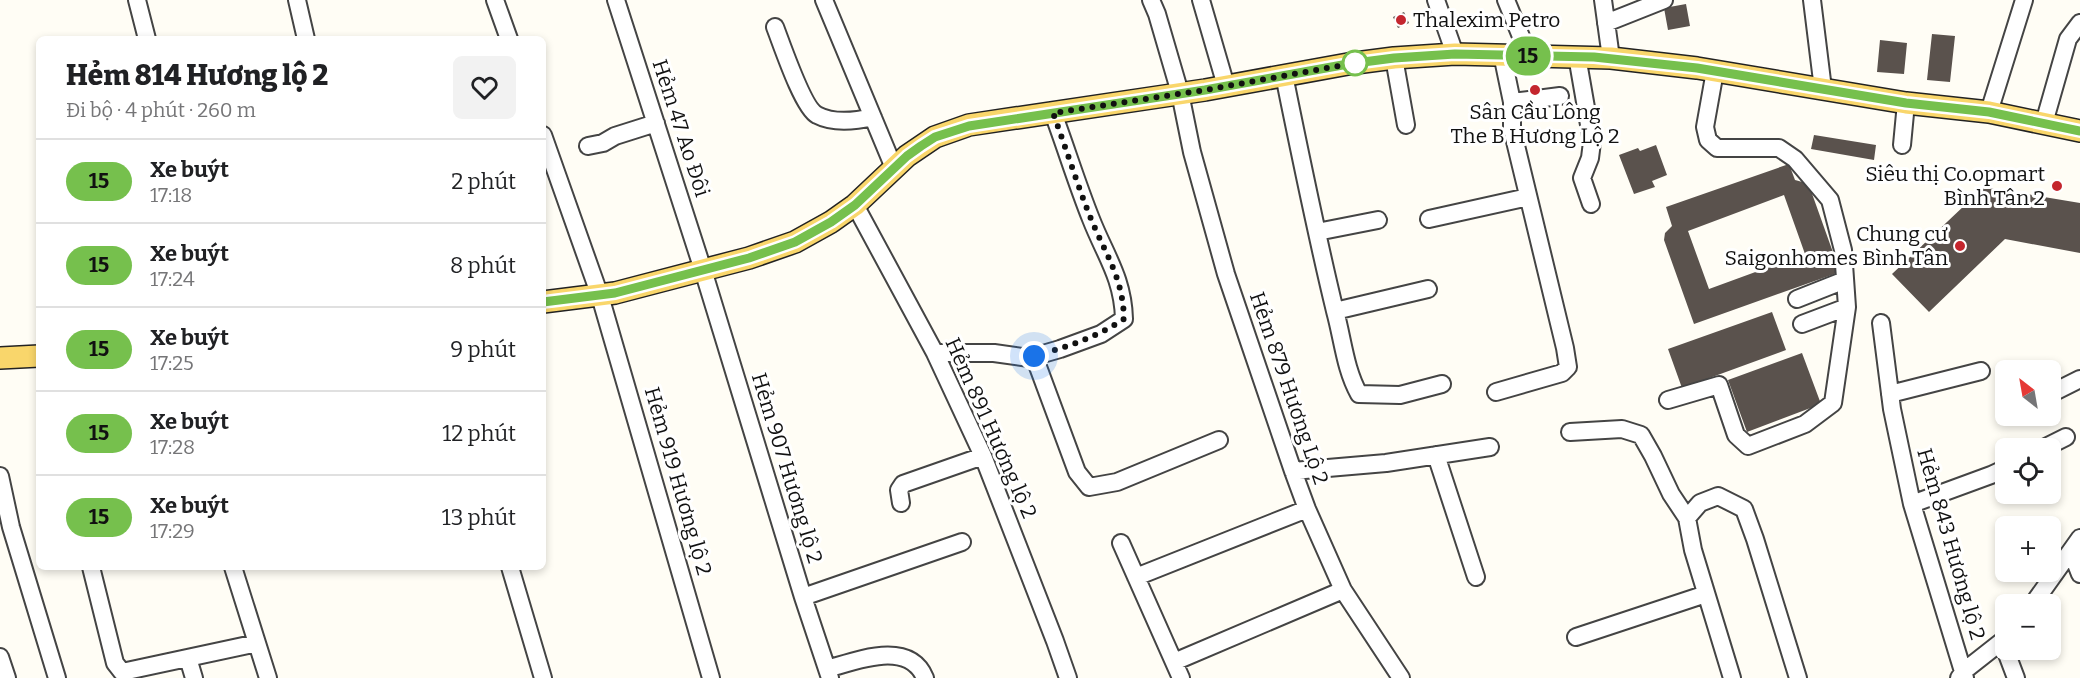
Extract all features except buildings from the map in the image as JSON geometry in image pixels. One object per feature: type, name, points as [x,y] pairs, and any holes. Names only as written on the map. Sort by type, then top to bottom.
[{"type":"main road","points":[[546,302],[600,296],[749,258],[795,242],[831,222],[855,205],[907,156],[935,137],[969,126],[1394,58],[1502,54],[1611,58],[1715,71],[1906,103],[1989,112],[2080,131]]},
{"type":"main road","points":[[0,358],[36,356]]},
{"type":"street","points":[[137,0],[146,36]]},
{"type":"street","points":[[297,0],[305,36]]},
{"type":"street","points":[[495,0],[508,36]]},
{"type":"street","name":"Hẻm 47 Ao Đôi","points":[[616,0],[703,270]]},
{"type":"street","points":[[824,0],[894,168]]},
{"type":"street","name":"Hẻm 879 Hương Lộ 2","points":[[1151,0],[1180,93],[1192,152],[1226,274],[1307,509],[1343,590],[1401,678]]},
{"type":"street","points":[[1201,0],[1226,86]]},
{"type":"street","points":[[1436,0],[1455,54]]},
{"type":"street","points":[[1506,0],[1528,56]]},
{"type":"street","points":[[1603,0],[1611,58]]},
{"type":"street","points":[[1606,23],[1664,0]]},
{"type":"street","points":[[1812,0],[1823,89]]},
{"type":"street","points":[[1989,112],[2024,0]]},
{"type":"street","points":[[2044,123],[2068,39],[2080,23]]},
{"type":"street","points":[[775,27],[806,103],[816,115],[851,121],[873,117]]},
{"type":"street","points":[[1496,392],[1562,373],[1568,367],[1512,129],[1512,102],[1502,54]]},
{"type":"street","points":[[1577,56],[1592,142],[1590,158],[1584,168],[1582,178],[1591,204]]},
{"type":"street","points":[[1394,58],[1406,124]]},
{"type":"street","points":[[1668,400],[1719,385],[1736,435],[1748,446],[1804,424],[1833,403],[1847,307],[1843,250],[1830,200],[1795,159],[1779,148],[1717,148],[1708,140],[1705,127],[1715,71]]},
{"type":"street","points":[[1284,75],[1350,377],[1359,394],[1400,395],[1442,384]]},
{"type":"street","points":[[1512,102],[1560,96]]},
{"type":"street","points":[[1902,145],[1906,103]]},
{"type":"street","points":[[935,353],[994,353],[1029,358],[1101,334],[1124,319],[1123,298],[1111,260],[1092,221],[1053,113]]},
{"type":"street","points":[[588,146],[603,143],[615,135],[656,123]]},
{"type":"street","name":"Hẻm 919 Hương lộ 2","points":[[546,143],[600,296],[711,678]]},
{"type":"street","points":[[1429,219],[1528,197]]},
{"type":"street","name":"Hẻm 891 Hương lộ 2","points":[[855,205],[935,353],[983,456],[1068,678]]},
{"type":"street","points":[[1317,232],[1378,220]]},
{"type":"street","name":"Hẻm 907 Hương lộ 2","points":[[703,270],[828,674]]},
{"type":"street","points":[[1797,299],[1845,280]]},
{"type":"street","points":[[1335,311],[1428,289]]},
{"type":"street","points":[[1802,324],[1847,307]]},
{"type":"street","name":"Hẻm 843 Hương lộ 2","points":[[1881,323],[1890,394],[1912,504],[1963,676]]},
{"type":"street","points":[[1034,356],[1077,472],[1089,487],[1117,482],[1219,440]]},
{"type":"street","points":[[1890,394],[1981,371]]},
{"type":"street","points":[[2061,388],[2080,379]]},
{"type":"street","points":[[1570,432],[1622,429],[1641,435],[1671,494],[1687,518],[1693,550],[1732,678]]},
{"type":"street","points":[[2061,440],[2066,437]]},
{"type":"street","points":[[1293,471],[1386,463],[1490,447]]},
{"type":"street","points":[[1436,455],[1476,577]]},
{"type":"street","points":[[901,503],[899,490],[903,484],[983,456]]},
{"type":"street","points":[[1912,504],[1995,473]]},
{"type":"street","points":[[0,476],[11,527],[57,678]]},
{"type":"street","points":[[1687,518],[1700,503],[1718,496],[1744,509],[1798,678]]},
{"type":"street","points":[[1136,577],[1307,509]]},
{"type":"street","points":[[803,597],[962,542]]},
{"type":"street","points":[[1121,543],[1181,678]]},
{"type":"street","points":[[2076,544],[2080,574]]},
{"type":"street","points":[[2039,594],[2076,544]]},
{"type":"street","points":[[92,570],[117,668],[122,672],[257,644]]},
{"type":"street","points":[[235,570],[268,678]]},
{"type":"street","points":[[511,570],[543,678]]},
{"type":"street","points":[[1174,662],[1343,590]]},
{"type":"street","points":[[1576,637],[1706,594]]},
{"type":"street","points":[[1963,676],[1995,648]]},
{"type":"street","points":[[828,674],[884,655],[908,658],[924,674],[925,678]]},
{"type":"street","points":[[0,657],[7,678]]},
{"type":"street","points":[[188,658],[194,678]]},
{"type":"street","points":[[2010,660],[2016,678]]},
{"type":"bus line","name":"15","points":[[546,302],[615,293],[749,258],[795,242],[831,222],[855,205],[907,156],[921,146],[935,137],[969,126],[1394,58],[1455,54],[1611,58],[1697,68],[1906,103],[1989,112],[2080,131]]},
{"type":"place","name":"Thalexim Petro","points":[[1401,20]]},
{"type":"place","name":"Sân Cầu Lông The B Hương Lộ 2","points":[[1535,90]]},
{"type":"place","name":"Siêu thị Co.opmart Bình Tân 2","points":[[2057,186]]},
{"type":"place","name":"Chung cư Saigonhomes Bình Tân","points":[[1960,246]]},
{"type":"route","points":[[1034,356],[1101,334],[1124,319],[1123,298],[1111,260],[1092,221],[1053,113],[1205,90],[1355,63]]}]
